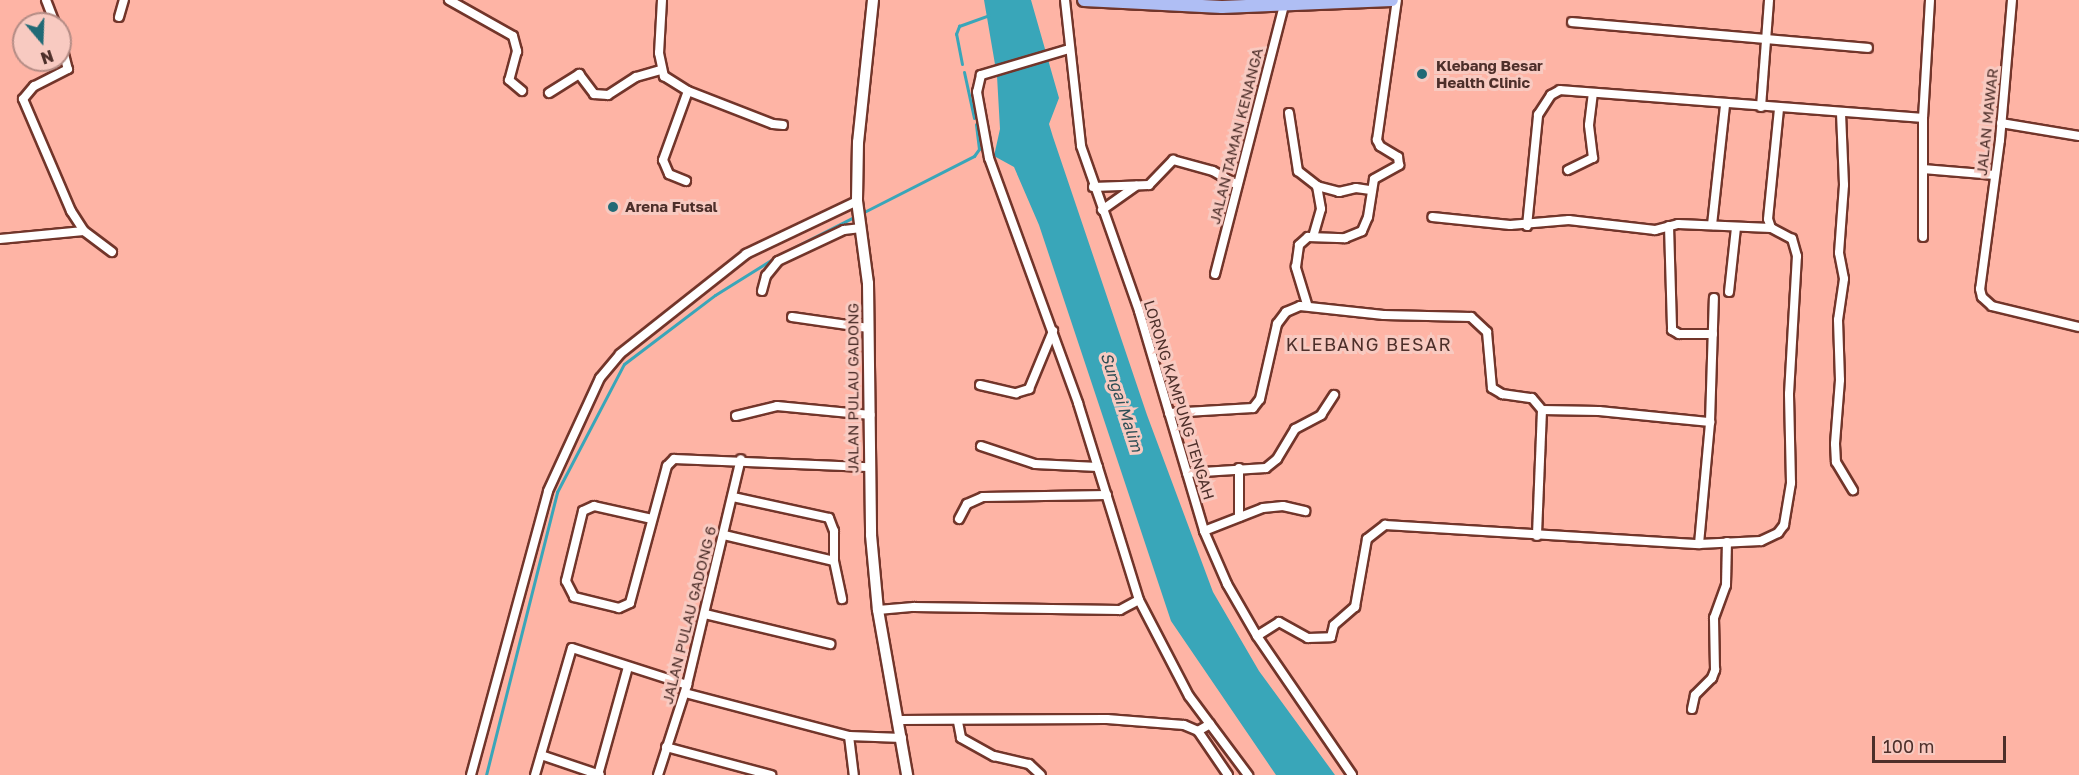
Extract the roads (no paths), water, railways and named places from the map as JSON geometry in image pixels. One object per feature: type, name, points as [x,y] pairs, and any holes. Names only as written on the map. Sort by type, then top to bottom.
[{"type":"highway","points":[[1084,0],[1222,7],[1392,0]]},
{"type":"main road","name":"JALAN PULAU GADONG","points":[[873,0],[858,142],[857,204],[861,224],[868,328],[871,415],[868,467],[878,610],[908,775]]},
{"type":"street","points":[[119,17],[124,0]]},
{"type":"street","points":[[449,0],[513,36],[517,51],[509,81],[522,92]]},
{"type":"street","points":[[662,0],[661,70],[668,80],[688,91],[773,124],[783,125]]},
{"type":"street","name":"LORONG KAMPUNG TENGAH","points":[[1065,0],[1081,146],[1093,187],[1139,311],[1204,531],[1227,584],[1257,636],[1352,775]]},
{"type":"street","points":[[1307,304],[1297,259],[1303,241],[1313,237],[1346,238],[1362,231],[1368,216],[1371,190],[1377,175],[1399,165],[1398,157],[1380,146],[1377,140],[1396,0]]},
{"type":"street","points":[[1761,107],[1769,0]]},
{"type":"street","points":[[1923,237],[1923,118],[1929,0]]},
{"type":"street","name":"JALAN MAWAR","points":[[2012,0],[2001,123],[1980,289],[1986,302],[2041,320],[2079,327]]},
{"type":"street","name":"JALAN TAMAN KENANGA","points":[[1215,274],[1284,5]]},
{"type":"street","points":[[1572,22],[1868,48]]},
{"type":"street","points":[[1069,49],[987,70],[977,86],[989,158],[1053,331],[1139,600],[1189,696],[1248,775]]},
{"type":"street","points":[[549,93],[579,74],[594,94],[608,95],[636,77],[661,70]]},
{"type":"street","points":[[62,72],[34,86],[23,99],[71,211],[84,231],[112,252]]},
{"type":"street","points":[[1527,226],[1538,115],[1551,95],[1560,90],[1725,105],[1923,118]]},
{"type":"street","points":[[686,181],[669,174],[663,160],[688,91]]},
{"type":"street","points":[[1568,170],[1593,158],[1589,125],[1593,93]]},
{"type":"street","points":[[1712,225],[1725,105]]},
{"type":"street","points":[[1771,228],[1768,219],[1779,109]]},
{"type":"street","points":[[1288,113],[1298,171],[1317,186],[1339,192],[1371,190]]},
{"type":"street","points":[[1840,113],[1844,185],[1839,253],[1844,279],[1838,320],[1840,380],[1835,444],[1836,462],[1853,490]]},
{"type":"street","points":[[2001,123],[2079,136]]},
{"type":"street","points":[[1093,187],[1136,186],[1157,181],[1173,160],[1213,171],[1238,185]]},
{"type":"street","points":[[1923,169],[1995,175]]},
{"type":"street","points":[[1102,210],[1136,186]]},
{"type":"street","points":[[1313,237],[1321,209],[1317,186]]},
{"type":"street","points":[[471,775],[548,491],[600,378],[620,354],[746,254],[857,204]]},
{"type":"street","points":[[1257,636],[1279,622],[1308,638],[1331,637],[1334,625],[1355,607],[1367,539],[1385,525],[1699,544],[1770,538],[1778,532],[1788,514],[1797,256],[1792,239],[1771,228],[1712,225],[1669,226],[1655,230],[1569,220],[1527,226],[1432,217]]},
{"type":"street","points":[[762,291],[766,276],[778,261],[861,224]]},
{"type":"street","points":[[1669,226],[1672,330],[1679,334],[1713,334]]},
{"type":"street","points":[[1729,292],[1736,228]]},
{"type":"street","points":[[0,239],[84,231]]},
{"type":"street","points":[[1699,544],[1710,422],[1714,298]]},
{"type":"street","points":[[1169,413],[1253,408],[1260,399],[1277,324],[1286,312],[1307,304],[1340,312],[1478,320],[1487,332],[1492,388],[1502,394],[1532,398],[1542,410],[1537,536]]},
{"type":"street","points":[[792,317],[868,328]]},
{"type":"street","points":[[980,385],[1016,393],[1029,389],[1053,331]]},
{"type":"street","points":[[1187,473],[1273,464],[1295,429],[1321,416],[1334,395]]},
{"type":"street","points":[[736,416],[777,406],[871,415]]},
{"type":"street","points":[[1542,410],[1599,411],[1710,422]]},
{"type":"street","points":[[981,446],[1035,464],[1098,467]]},
{"type":"street","points":[[652,519],[594,506],[581,514],[566,580],[569,593],[574,597],[619,608],[633,598],[667,466],[674,459],[741,459],[868,467]]},
{"type":"street","name":"JALAN PULAU GADONG 6","points":[[658,775],[686,689],[741,459]]},
{"type":"street","points":[[1239,468],[1239,517]]},
{"type":"street","points":[[959,519],[967,504],[983,497],[1107,495]]},
{"type":"street","points":[[733,497],[829,518],[834,531],[834,561],[842,598]]},
{"type":"street","points":[[1204,531],[1239,517],[1283,506],[1305,511]]},
{"type":"street","points":[[724,535],[834,561]]},
{"type":"street","points":[[1692,709],[1695,695],[1712,678],[1715,670],[1714,618],[1726,585],[1727,542]]},
{"type":"street","points":[[878,610],[914,606],[1120,610],[1139,600]]},
{"type":"street","points":[[705,614],[830,644]]},
{"type":"street","points":[[535,775],[572,648],[686,689],[849,736],[902,738]]},
{"type":"street","points":[[541,755],[599,775],[628,667]]},
{"type":"street","points":[[899,720],[958,722],[1107,719],[1184,725],[1198,731],[1228,775]]},
{"type":"street","points":[[958,722],[961,738],[994,756],[1029,764],[1041,775]]},
{"type":"street","points":[[1198,731],[1210,724]]},
{"type":"street","points":[[849,736],[854,775]]},
{"type":"street","points":[[666,747],[771,775]]},
{"type":"water","name":"Sungai Malim","points":[[984,0],[1031,0],[1059,98],[1049,124],[1147,415],[1213,592],[1259,671],[1335,775],[1276,775],[1171,621],[1039,225],[1014,167],[994,156],[1000,129],[997,76]]},
{"type":"waterway","points":[[962,64],[956,34],[959,26],[989,15]]},
{"type":"waterway","points":[[964,72],[974,118]]},
{"type":"waterway","points":[[862,213],[974,156],[979,149],[976,124]]},
{"type":"waterway","points":[[486,775],[557,492],[624,364],[715,295],[779,255],[856,216]]},
{"type":"place","name":"Klebang Besar Health Clinic","points":[[1422,74]]},
{"type":"place","name":"Arena Futsal","points":[[613,207]]},
{"type":"district","name":"KLEBANG BESAR","points":[[1369,344]]}]
